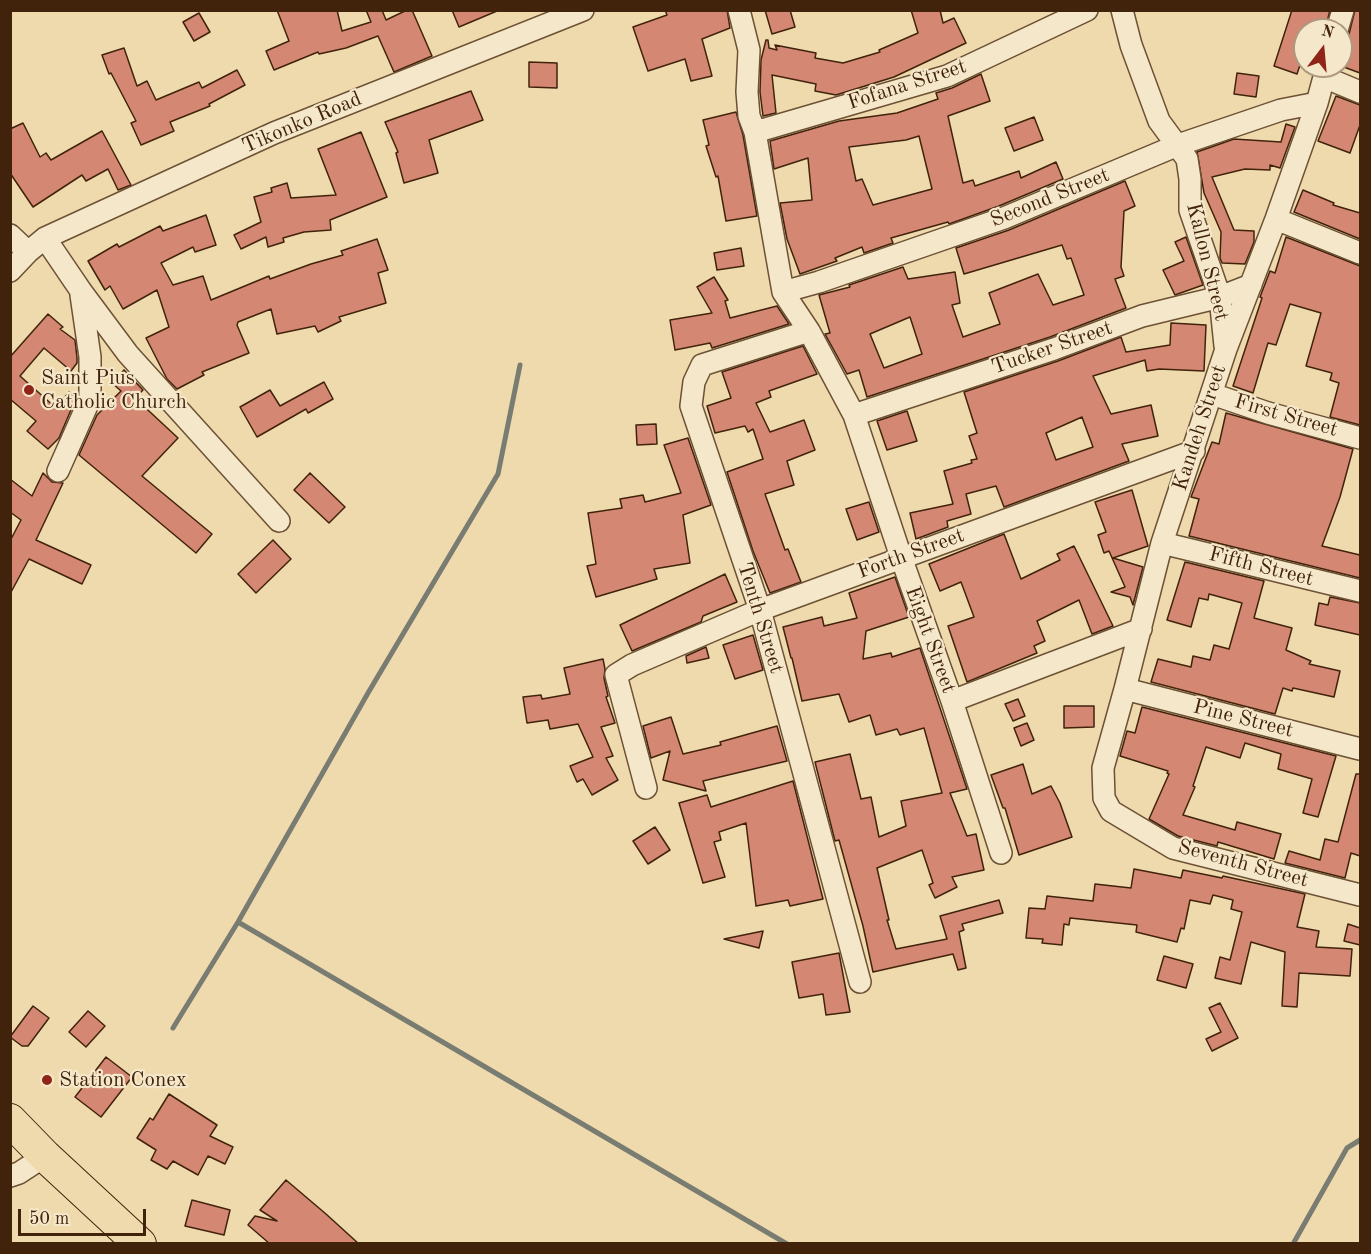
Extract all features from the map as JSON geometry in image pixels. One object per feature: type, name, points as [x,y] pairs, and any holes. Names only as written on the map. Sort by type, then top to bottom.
[{"type":"highway","points":[[10,1120],[45,1156],[140,1244]]},
{"type":"street","name":"Tikonko Road","points":[[10,270],[45,238],[274,133],[583,10]]},
{"type":"street","points":[[739,10],[749,50],[747,92],[749,116],[755,132],[783,292]]},
{"type":"street","name":"Fofana Street","points":[[755,132],[947,76],[1087,10]]},
{"type":"street","name":"Kallon Street","points":[[1122,10],[1131,45],[1159,121],[1187,159],[1190,179],[1190,210],[1220,297],[1226,349]]},
{"type":"street","name":"Kandeh Street","points":[[1104,798],[1103,768],[1162,543],[1226,349],[1276,219],[1324,78]]},
{"type":"street","points":[[1336,78],[1360,92]]},
{"type":"street","name":"Second Street","points":[[783,292],[819,282],[1004,218],[1178,145],[1281,110],[1317,103]]},
{"type":"street","points":[[1276,219],[1360,252]]},
{"type":"street","points":[[10,235],[28,252]]},
{"type":"street","points":[[45,238],[128,354],[279,521]]},
{"type":"street","name":"Tucker Street","points":[[854,415],[1054,349],[1142,316],[1220,297],[1251,285]]},
{"type":"street","points":[[58,471],[90,399],[90,357],[81,291]]},
{"type":"street","name":"Eight Street","points":[[783,292],[809,331],[854,415],[952,701],[1001,853]]},
{"type":"street","name":"Tenth Street","points":[[809,331],[702,365],[694,382],[691,406],[760,610],[860,982]]},
{"type":"street","name":"First Street","points":[[1212,394],[1268,413],[1360,438]]},
{"type":"street","name":"Forth Street","points":[[646,788],[616,675],[632,665],[760,610],[1194,451]]},
{"type":"street","name":"Fifth Street","points":[[1162,543],[1360,591]]},
{"type":"street","points":[[952,701],[1141,629]]},
{"type":"street","name":"Pine Street","points":[[1125,689],[1360,749]]},
{"type":"street","name":"Seventh Street","points":[[1104,798],[1111,811],[1173,848],[1360,895]]},
{"type":"street","points":[[10,1176],[19,1173],[45,1156]]},
{"type":"building","points":[[277,10],[337,10],[342,31],[371,22],[366,10],[382,10],[386,20],[412,10],[432,56],[394,72],[378,36],[346,48],[319,54],[318,52],[274,70],[266,51],[289,41]]},
{"type":"building","points":[[452,10],[497,10],[497,11],[459,27]]},
{"type":"building","points":[[665,10],[727,10],[730,28],[702,39],[712,76],[691,81],[685,59],[648,71],[633,27],[667,15]]},
{"type":"building","points":[[765,10],[790,10],[795,27],[772,34]]},
{"type":"building","points":[[911,10],[940,10],[943,23],[954,18],[966,43],[894,77],[836,95],[815,91],[816,84],[772,75],[776,113],[763,116],[760,92],[761,60],[766,40],[768,40],[769,48],[777,50],[775,45],[816,53],[815,58],[843,63],[880,52],[879,50],[918,33]]},
{"type":"building","points":[[1292,10],[1330,10],[1328,18],[1293,18],[1293,73],[1274,66]]},
{"type":"building","points":[[1355,10],[1360,10],[1360,73],[1353,70]]},
{"type":"building","points":[[199,13],[210,32],[194,41],[183,22]]},
{"type":"building","points":[[124,48],[137,86],[147,81],[156,100],[199,82],[202,88],[237,70],[245,85],[209,104],[210,106],[170,122],[174,131],[141,145],[131,123],[136,121],[111,73],[109,74],[102,55]]},
{"type":"building","points":[[529,62],[557,63],[557,88],[529,87]]},
{"type":"building","points":[[1237,73],[1259,76],[1256,97],[1234,94]]},
{"type":"building","points":[[981,74],[990,101],[948,116],[963,183],[973,180],[975,186],[1019,171],[1021,178],[1056,162],[1063,179],[949,224],[948,222],[891,238],[893,243],[864,253],[862,247],[835,258],[837,261],[800,274],[787,239],[780,203],[812,200],[808,158],[774,169],[770,141],[839,121],[897,113],[938,99],[936,93]],"holes":[[[919,136],[932,189],[873,205],[862,179],[856,181],[849,147],[906,140]]]},
{"type":"building","points":[[471,91],[483,120],[429,140],[438,173],[404,183],[396,153],[398,152],[385,122]]},
{"type":"building","points":[[1336,96],[1360,105],[1360,125],[1350,153],[1318,141]]},
{"type":"building","points":[[736,112],[743,135],[757,216],[726,221],[718,176],[716,177],[706,146],[709,145],[703,120]]},
{"type":"building","points":[[1034,117],[1043,140],[1014,151],[1005,128]]},
{"type":"building","points":[[23,123],[40,157],[46,153],[51,160],[102,131],[131,185],[118,190],[108,169],[86,181],[82,175],[33,207],[10,173],[10,129]]},
{"type":"building","points":[[1286,124],[1295,127],[1280,168],[1270,165],[1270,170],[1245,169],[1212,177],[1234,230],[1254,231],[1254,242],[1245,264],[1222,263],[1220,258],[1221,232],[1204,193],[1197,152],[1234,139],[1281,142]]},
{"type":"building","points":[[361,132],[387,197],[330,220],[331,230],[304,232],[283,238],[284,242],[268,247],[266,237],[241,249],[234,235],[261,222],[254,197],[272,192],[271,188],[287,183],[291,198],[336,195],[318,149]]},
{"type":"building","points":[[1125,181],[1135,206],[1124,211],[1121,267],[1124,276],[1115,279],[1126,308],[1050,337],[867,397],[859,370],[847,374],[825,334],[830,333],[819,295],[850,287],[849,285],[903,267],[908,279],[955,272],[960,303],[952,305],[963,337],[1000,324],[989,293],[1038,274],[1053,305],[1084,295],[1071,258],[1067,259],[1062,245],[964,274],[956,248],[1009,230]],"holes":[[[910,317],[922,354],[884,368],[870,334]]]},
{"type":"building","points":[[1303,190],[1334,203],[1333,205],[1360,213],[1360,239],[1294,212]]},
{"type":"building","points":[[206,215],[216,245],[195,252],[193,247],[161,263],[173,285],[203,276],[211,300],[269,276],[270,279],[343,255],[341,251],[377,239],[388,270],[378,273],[386,303],[339,317],[341,321],[318,332],[315,326],[277,334],[271,309],[238,322],[237,325],[249,353],[202,372],[204,375],[177,389],[167,379],[146,338],[169,327],[157,290],[123,309],[110,286],[105,290],[88,261],[117,244],[119,247],[160,226],[163,231]]},
{"type":"building","points":[[1186,237],[1203,285],[1175,295],[1163,270],[1184,261],[1175,242]]},
{"type":"building","points":[[1286,237],[1360,266],[1360,425],[1330,417],[1339,383],[1330,380],[1332,373],[1306,366],[1321,313],[1290,304],[1276,345],[1268,343],[1253,393],[1233,386],[1262,298],[1260,297],[1270,271],[1275,273]]},
{"type":"building","points":[[741,248],[744,266],[717,270],[714,253]]},
{"type":"building","points":[[714,277],[728,300],[725,301],[730,318],[777,306],[789,324],[712,348],[710,343],[675,350],[670,320],[712,313],[697,287]]},
{"type":"building","points":[[48,314],[63,327],[60,329],[75,340],[77,363],[71,371],[44,348],[20,376],[56,408],[69,392],[76,398],[59,438],[48,449],[27,431],[36,421],[10,399],[10,357]]},
{"type":"building","points":[[1171,323],[1206,325],[1204,371],[1159,369],[1147,371],[1145,360],[1093,376],[1111,414],[1151,405],[1158,436],[1122,444],[1129,461],[1004,507],[996,486],[966,494],[971,514],[947,521],[948,527],[916,539],[910,513],[953,504],[944,471],[972,463],[971,460],[977,459],[969,436],[977,433],[964,392],[1058,361],[1121,337],[1126,352],[1170,345]],"holes":[[[1082,417],[1093,447],[1056,460],[1046,433]]]},
{"type":"building","points":[[803,346],[817,374],[769,391],[771,397],[756,403],[770,432],[804,420],[815,450],[787,461],[794,485],[765,494],[785,550],[788,549],[801,582],[770,593],[753,551],[727,472],[763,459],[753,429],[748,432],[745,426],[715,433],[707,406],[731,398],[722,372]]},
{"type":"building","points":[[124,370],[143,390],[135,398],[178,438],[142,476],[212,534],[196,553],[79,455],[97,415],[121,391],[112,383]]},
{"type":"building","points":[[324,382],[333,399],[308,413],[306,409],[257,437],[240,407],[270,390],[280,406]]},
{"type":"building","points":[[907,411],[917,441],[887,450],[877,421]]},
{"type":"building","points":[[1226,413],[1353,449],[1340,497],[1322,546],[1360,555],[1360,578],[1189,536],[1199,499],[1191,497],[1212,442],[1219,444]]},
{"type":"building","points":[[656,424],[657,444],[637,445],[636,425]]},
{"type":"building","points":[[688,438],[711,505],[683,515],[690,563],[654,569],[657,579],[596,597],[587,566],[596,564],[588,513],[622,508],[620,499],[643,495],[645,502],[681,493],[664,445]]},
{"type":"building","points":[[43,473],[52,482],[63,483],[36,540],[91,565],[82,584],[29,559],[10,594],[10,541],[21,520],[10,512],[10,479],[32,496]]},
{"type":"building","points":[[310,473],[345,507],[329,523],[294,490]]},
{"type":"building","points":[[1132,490],[1148,546],[1113,558],[1143,567],[1133,605],[1130,597],[1111,592],[1125,587],[1109,551],[1104,553],[1098,535],[1106,532],[1095,502]]},
{"type":"building","points":[[869,502],[879,532],[857,540],[846,509]]},
{"type":"building","points":[[1004,534],[1021,579],[1060,560],[1057,554],[1074,546],[1113,626],[1092,634],[1079,600],[1037,621],[1045,641],[1034,646],[1037,653],[967,682],[948,626],[974,617],[961,582],[940,591],[929,564]]},
{"type":"building","points":[[273,540],[291,559],[256,593],[238,574]]},
{"type":"building","points":[[1185,562],[1264,581],[1254,618],[1292,628],[1286,650],[1311,661],[1309,664],[1340,671],[1334,697],[1283,688],[1275,714],[1151,682],[1158,659],[1191,667],[1193,656],[1210,660],[1214,645],[1229,649],[1242,603],[1209,594],[1208,600],[1199,598],[1191,627],[1167,620]]},
{"type":"building","points":[[725,574],[737,602],[703,616],[701,622],[632,651],[620,625]]},
{"type":"building","points":[[895,577],[909,617],[866,631],[863,659],[891,653],[892,657],[920,648],[967,789],[950,793],[967,836],[976,834],[984,870],[952,877],[957,887],[935,898],[929,885],[933,883],[922,850],[877,868],[889,920],[887,920],[896,949],[947,939],[940,916],[999,900],[1003,913],[962,924],[964,930],[959,932],[966,968],[958,970],[953,954],[873,972],[863,926],[839,840],[835,841],[815,762],[850,754],[861,799],[871,797],[879,837],[906,826],[901,801],[942,793],[924,728],[900,735],[897,729],[876,735],[870,715],[849,722],[839,694],[802,701],[783,627],[822,617],[824,626],[857,618],[849,593]]},
{"type":"building","points":[[1330,597],[1360,603],[1360,635],[1315,625],[1319,603],[1328,605]]},
{"type":"building","points":[[753,635],[763,670],[735,679],[723,645]]},
{"type":"building","points":[[706,647],[709,658],[687,663],[686,656]]},
{"type":"building","points":[[603,659],[608,696],[606,697],[615,723],[601,727],[613,756],[606,758],[618,780],[592,795],[583,779],[577,782],[570,766],[593,757],[578,724],[550,729],[548,720],[527,723],[523,697],[541,695],[542,699],[570,694],[564,668]]},
{"type":"building","points":[[1018,699],[1025,716],[1013,721],[1005,704]]},
{"type":"building","points":[[1064,706],[1094,706],[1094,727],[1064,728]]},
{"type":"building","points":[[1142,707],[1336,756],[1318,817],[1303,813],[1312,779],[1278,769],[1281,754],[1245,743],[1240,758],[1206,747],[1193,786],[1195,787],[1183,815],[1235,830],[1237,822],[1281,834],[1274,859],[1218,842],[1217,846],[1178,836],[1149,819],[1169,774],[1168,771],[1120,756],[1127,731],[1135,733]]},
{"type":"building","points":[[671,717],[683,754],[721,745],[720,742],[777,726],[787,761],[703,781],[706,791],[663,780],[670,751],[651,758],[643,726]]},
{"type":"building","points":[[1027,723],[1034,740],[1021,746],[1014,728]]},
{"type":"building","points":[[1023,764],[1032,794],[1051,786],[1060,803],[1072,837],[1019,855],[1005,808],[1003,808],[991,775]]},
{"type":"building","points":[[1356,774],[1360,774],[1360,856],[1351,853],[1345,878],[1285,863],[1289,851],[1320,860],[1325,839],[1338,842]]},
{"type":"building","points":[[793,781],[823,899],[790,906],[788,900],[756,906],[746,823],[719,832],[721,840],[714,842],[725,877],[703,883],[679,803],[707,795],[711,807]]},
{"type":"building","points":[[655,827],[670,850],[648,864],[633,841]]},
{"type":"building","points":[[1134,869],[1181,878],[1183,870],[1222,878],[1223,876],[1305,894],[1297,927],[1319,931],[1316,947],[1352,949],[1350,976],[1299,973],[1297,1007],[1282,1006],[1285,952],[1251,942],[1241,984],[1215,978],[1220,957],[1230,960],[1242,912],[1231,909],[1233,900],[1213,895],[1210,904],[1190,900],[1184,929],[1181,928],[1177,942],[1136,932],[1137,925],[1070,918],[1069,925],[1064,924],[1062,945],[1042,943],[1043,939],[1026,938],[1029,908],[1045,909],[1047,896],[1093,901],[1095,884],[1131,888]]},
{"type":"building","points":[[1348,924],[1360,928],[1360,945],[1344,941]]},
{"type":"building","points":[[763,931],[759,948],[724,939]]},
{"type":"building","points":[[839,953],[850,1012],[826,1015],[823,994],[799,998],[792,962]]},
{"type":"building","points":[[1164,956],[1193,964],[1186,988],[1157,980]]},
{"type":"building","points":[[1220,1003],[1238,1038],[1212,1051],[1206,1039],[1221,1032],[1209,1008]]},
{"type":"building","points":[[33,1006],[49,1018],[28,1046],[22,1046],[10,1037]]},
{"type":"building","points":[[88,1011],[105,1026],[86,1047],[69,1032]]},
{"type":"building","points":[[106,1057],[132,1077],[101,1117],[75,1097]]},
{"type":"building","points":[[169,1094],[217,1125],[210,1136],[233,1147],[225,1164],[208,1156],[198,1175],[173,1161],[167,1169],[151,1160],[156,1150],[137,1138],[150,1118],[153,1120]]},
{"type":"building","points":[[286,1180],[359,1244],[270,1244],[248,1225],[255,1216],[277,1221],[260,1210]]},
{"type":"building","points":[[192,1200],[230,1210],[224,1235],[185,1226]]},
{"type":"waterway","points":[[173,1028],[238,922],[368,693],[498,474],[520,365]]},
{"type":"waterway","points":[[238,922],[787,1244]]},
{"type":"waterway","points":[[1293,1244],[1347,1148],[1360,1140]]},
{"type":"place","name":"Saint Pius Catholic Church","points":[[29,390]]},
{"type":"place","name":"Station Conex","points":[[47,1080]]}]
